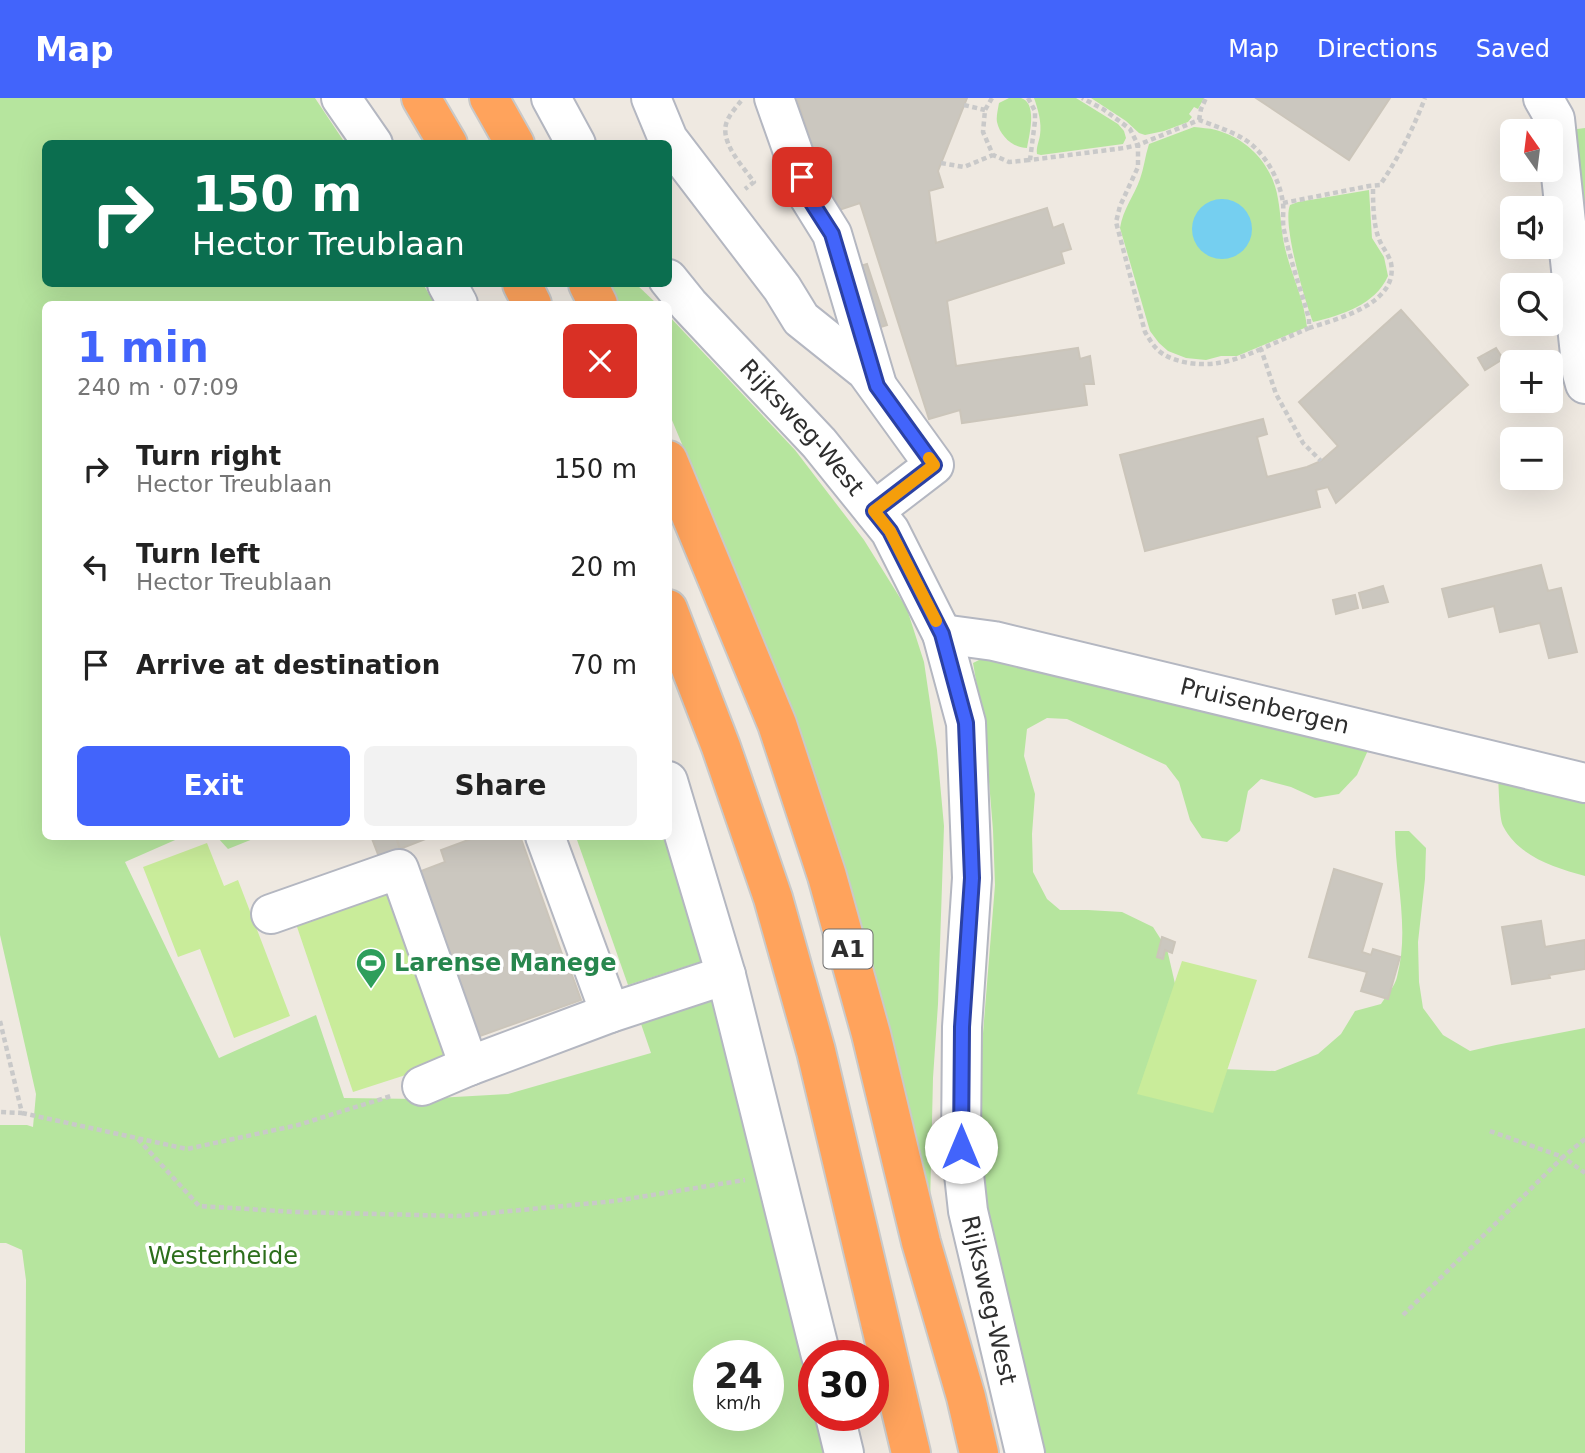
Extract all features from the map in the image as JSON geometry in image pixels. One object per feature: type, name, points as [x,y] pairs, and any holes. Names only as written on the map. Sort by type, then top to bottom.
[{"type":"highway","points":[[421,98],[446,140]]},
{"type":"highway","points":[[489,98],[513,140]]},
{"type":"highway","name":"A1","points":[[672,470],[777,724],[827,876],[871,1034],[921,1242],[966,1397],[979,1453]]},
{"type":"highway","name":"A1","points":[[672,619],[721,747],[773,898],[816,1051],[911,1453]]},
{"type":"street","points":[[341,98],[370,140]]},
{"type":"street","points":[[551,98],[574,140]]},
{"type":"street","points":[[652,98],[669,140]]},
{"type":"street","points":[[774,98],[809,198],[832,234],[877,386]]},
{"type":"street","points":[[1561,111],[1581,373],[1585,384]]},
{"type":"street","points":[[672,144],[782,288],[801,319],[866,371],[934,465],[874,511]]},
{"type":"street","name":"Rijksweg-West","points":[[672,284],[819,443],[890,531],[942,634],[966,723],[972,878],[962,1027],[962,1160],[968,1211],[1025,1453]]},
{"type":"street","name":"Pruisenbergen","points":[[942,634],[994,641],[1585,783]]},
{"type":"street","points":[[672,794],[726,975],[817,1340]]},
{"type":"street","points":[[546,840],[610,1013]]},
{"type":"street","points":[[271,914],[399,869],[469,1066]]},
{"type":"street","points":[[422,1086],[610,1013],[726,975]]},
{"type":"street","points":[[839,1431],[844,1453]]},
{"type":"path","points":[[721,208],[754,182],[726,142],[724,132],[727,119],[744,98]]},
{"type":"path","points":[[992,98],[985,110],[984,132],[993,155],[1009,162],[1138,145],[1199,120],[1246,140],[1258,151],[1278,183],[1283,203],[1283,227],[1310,328]]},
{"type":"path","points":[[1028,98],[1035,111],[1030,160]]},
{"type":"path","points":[[1082,98],[1103,109],[1130,129],[1138,145],[1138,167],[1120,206],[1116,222],[1145,332],[1162,354],[1198,364],[1217,363],[1261,349],[1363,309],[1375,300],[1388,286],[1391,261],[1378,237],[1373,186]]},
{"type":"path","points":[[1199,120],[1206,98]]},
{"type":"path","points":[[1283,203],[1380,185],[1414,128],[1425,98]]},
{"type":"path","points":[[964,104],[985,110]]},
{"type":"path","points":[[941,163],[964,167],[993,155]]},
{"type":"path","points":[[1261,349],[1276,394],[1303,443],[1321,461]]},
{"type":"path","points":[[0,1021],[22,1113]]},
{"type":"path","points":[[0,1112],[22,1113],[187,1149],[298,1125],[422,1086]]},
{"type":"path","points":[[1488,1130],[1563,1157],[1585,1173]]},
{"type":"path","points":[[138,1139],[199,1206],[296,1212],[458,1216],[615,1202],[776,1174]]},
{"type":"path","points":[[1403,1315],[1563,1157],[1585,1139]]},
{"type":"green space","name":"Westerheide","points":[[0,98],[315,98],[343,140],[42,140],[42,287],[425,287],[433,301],[42,301],[42,840],[175,840],[125,862],[219,1058],[316,1015],[344,1098],[419,1099],[508,1094],[651,1053],[640,1021],[715,993],[802,1340],[798,1340],[798,1431],[822,1431],[827,1453],[25,1453],[26,1280],[22,1250],[0,1243],[0,1125],[33,1127],[36,1094],[0,935]]},
{"type":"green space","points":[[1009,98],[1021,98],[1029,106],[1031,120],[1027,148],[1012,143],[1004,136],[997,122],[999,103]]},
{"type":"green space","points":[[1034,98],[1076,98],[1118,124],[1126,138],[1123,144],[1037,154],[1040,126]]},
{"type":"green space","points":[[1091,98],[1204,98],[1198,109],[1194,107],[1189,114],[1192,117],[1188,122],[1145,135]]},
{"type":"green space","points":[[1194,127],[1228,134],[1249,147],[1265,165],[1275,187],[1285,248],[1307,327],[1237,356],[1206,360],[1186,358],[1168,351],[1150,331],[1120,228],[1140,179],[1149,144]]},
{"type":"green space","points":[[1585,128],[1585,301],[1563,138],[1563,131]]},
{"type":"green space","points":[[1369,190],[1372,238],[1384,257],[1388,276],[1375,294],[1366,301],[1346,312],[1313,322],[1292,245],[1288,215],[1290,205]]},
{"type":"green space","points":[[608,287],[639,287],[654,301],[616,301]]},
{"type":"green space","points":[[672,319],[795,450],[864,540],[907,609],[924,662],[937,750],[944,826],[930,1206],[793,736],[748,602],[672,420]]},
{"type":"green space","points":[[985,657],[1369,748],[1357,775],[1339,794],[1315,798],[1291,787],[1261,779],[1248,791],[1240,831],[1227,842],[1202,838],[1190,820],[1179,782],[1166,765],[1067,719],[1047,718],[1027,729],[1024,756],[1035,794],[1033,872],[1047,899],[1060,910],[1122,912],[1153,927],[1167,949],[1179,1001],[1222,1069],[1275,1071],[1318,1054],[1341,1034],[1355,1011],[1381,1004],[1396,980],[1401,959],[1402,922],[1395,831],[1409,831],[1426,848],[1418,942],[1419,982],[1423,1008],[1443,1035],[1470,1051],[1585,1028],[1585,1453],[1044,1453],[982,1198],[978,1095],[995,885],[985,733],[973,663]]},
{"type":"green space","points":[[1498,777],[1585,797],[1585,876],[1538,859],[1518,846],[1510,837],[1502,822]]},
{"type":"green space","points":[[220,840],[250,840],[228,849]]},
{"type":"green space","points":[[577,840],[669,840],[706,960],[628,985]]},
{"type":"green space","points":[[207,843],[224,886],[238,880],[290,1016],[234,1038],[200,949],[178,957],[143,867]]},
{"type":"green space","name":"Larense Manege","points":[[388,887],[449,1061],[353,1092],[294,918]]},
{"type":"green space","points":[[1182,961],[1257,980],[1213,1113],[1137,1094]]},
{"type":"water","points":[[1222,199],[1243,208],[1252,229],[1243,250],[1222,259],[1201,250],[1192,229],[1201,208]]},
{"type":"building","points":[[797,98],[967,98],[938,171],[943,187],[929,191],[936,243],[1047,208],[1053,228],[1063,224],[1071,249],[1061,252],[1064,263],[947,301],[956,366],[1078,348],[1080,359],[1090,356],[1094,384],[1084,384],[1087,405],[962,423],[960,410],[929,419],[860,203],[833,212]]},
{"type":"building","points":[[1256,98],[1390,98],[1349,160]]},
{"type":"building","points":[[867,264],[887,325],[874,329],[854,268]]},
{"type":"building","points":[[1401,310],[1468,385],[1336,503],[1328,487],[1316,490],[1320,507],[1145,551],[1120,455],[1263,419],[1267,434],[1257,437],[1267,477],[1321,461],[1338,446],[1299,402]]},
{"type":"building","points":[[1496,348],[1500,354],[1500,361],[1485,370],[1478,358]]},
{"type":"building","points":[[1541,565],[1548,591],[1561,588],[1577,652],[1549,658],[1540,623],[1500,632],[1494,606],[1449,617],[1442,589]]},
{"type":"building","points":[[1383,586],[1388,602],[1363,608],[1359,593]]},
{"type":"building","points":[[1355,595],[1358,608],[1336,614],[1333,600]]},
{"type":"building","points":[[373,840],[397,840],[400,849],[379,857]]},
{"type":"building","points":[[397,840],[423,840],[400,849]]},
{"type":"building","points":[[468,840],[521,840],[581,1000],[480,1036],[421,871],[445,862],[441,850]]},
{"type":"building","points":[[1334,869],[1382,884],[1362,952],[1371,955],[1373,949],[1400,957],[1388,999],[1361,991],[1367,972],[1309,957]]},
{"type":"building","points":[[1541,921],[1545,947],[1585,940],[1585,969],[1512,984],[1502,927]]},
{"type":"building","points":[[1162,937],[1175,942],[1172,953],[1165,950],[1163,959],[1157,957]]},
{"type":"slow traffic","points":[[929,458],[934,465],[874,511],[890,531],[936,621]]},
{"type":"place","name":"Larense Manege","points":[[371,990]]},
{"type":"route","points":[[802,177],[809,198],[832,234],[877,386],[934,465],[874,511],[890,531],[942,634],[966,723],[972,878],[962,1027],[961,1147]]}]
